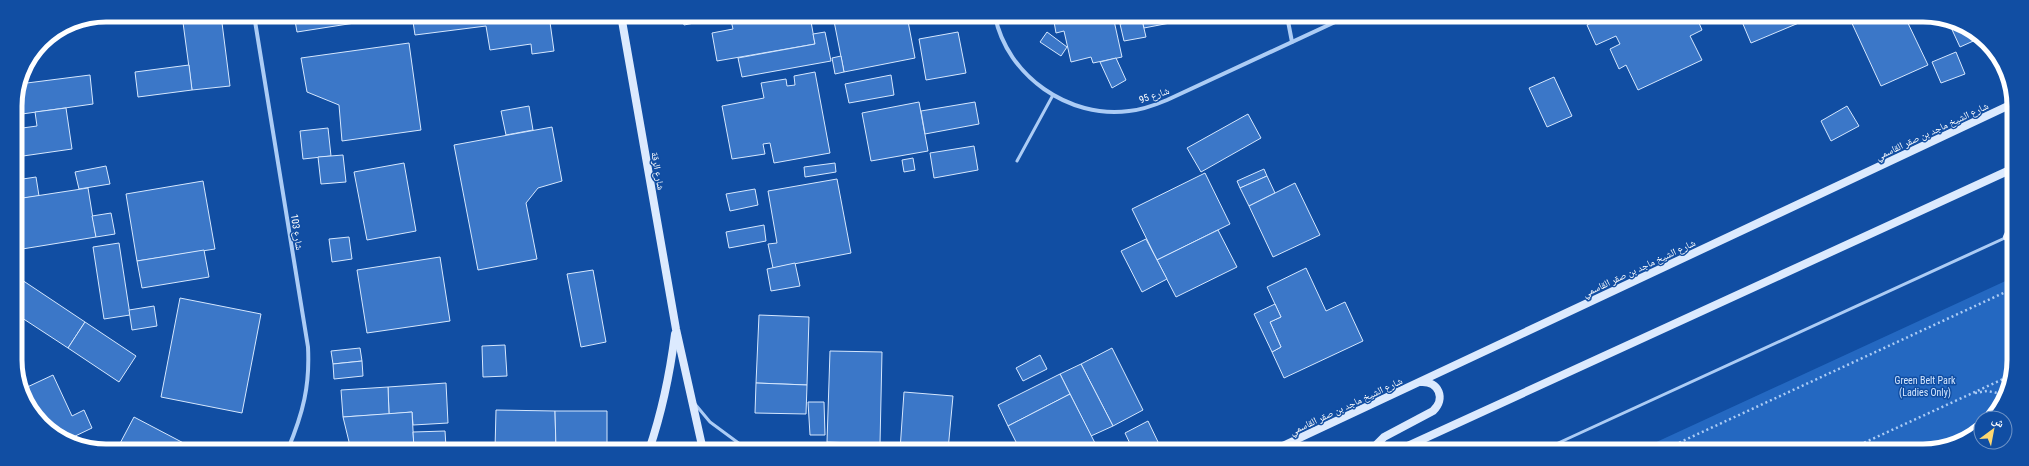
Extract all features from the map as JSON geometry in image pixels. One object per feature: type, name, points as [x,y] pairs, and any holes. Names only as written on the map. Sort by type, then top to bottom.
[{"type":"main road","name":"شارع الرقة","points":[[622,22],[676,329],[702,444]]},
{"type":"main road","name":"شارع الشيخ ماجد بن صقر القاسمي","points":[[1287,444],[2007,106]]},
{"type":"main road","points":[[1411,444],[2007,171]]},
{"type":"main road","name":"شارع الرقة","points":[[651,444],[662,407],[676,329]]},
{"type":"main road","points":[[1377,444],[1384,437],[1433,411],[1438,406],[1440,395],[1438,389],[1434,384],[1422,382]]},
{"type":"street","name":"شارع 103","points":[[255,22],[308,347],[309,366],[304,405],[290,444]]},
{"type":"street","name":"شارع 95","points":[[997,22],[1003,41],[1024,72],[1053,95],[1071,104],[1090,110],[1110,112],[1129,111],[1149,107],[1335,22]]},
{"type":"street","points":[[1288,22],[1292,42]]},
{"type":"lane","points":[[1017,161],[1053,95]]},
{"type":"lane","points":[[1556,444],[2007,237]]},
{"type":"lane","points":[[691,397],[710,422],[738,444]]},
{"type":"path","points":[[1676,444],[2007,291]]},
{"type":"path","points":[[1861,444],[2005,378]]},
{"type":"path","points":[[1971,394],[1987,391],[2000,393]]},
{"type":"green space","name":"Green Belt Park (Ladies Only)","points":[[2007,280],[2007,360],[2003,387],[1996,402],[1991,410],[1973,410],[1973,428],[1965,433],[1955,438],[1928,444],[1652,444]]},
{"type":"building","points":[[183,22],[222,22],[230,86],[192,90]]},
{"type":"building","points":[[295,22],[361,22],[297,32]]},
{"type":"building","points":[[413,22],[550,22],[554,51],[532,54],[531,44],[490,50],[486,26],[415,35]]},
{"type":"building","points":[[683,22],[694,22],[694,23],[684,25]]},
{"type":"building","points":[[731,22],[811,22],[815,44],[717,61],[712,33],[733,29]]},
{"type":"building","points":[[834,22],[908,22],[915,58],[844,72]]},
{"type":"building","points":[[1054,22],[1114,22],[1122,57],[1093,63],[1091,57],[1071,62],[1064,31],[1056,33]]},
{"type":"building","points":[[1120,22],[1131,22],[1120,24]]},
{"type":"building","points":[[1142,22],[1175,22],[1144,28]]},
{"type":"building","points":[[1142,22],[1146,37],[1124,41],[1120,24]]},
{"type":"building","points":[[1593,22],[1699,22],[1702,30],[1690,36],[1702,60],[1638,90],[1626,65],[1619,69],[1610,49],[1620,44],[1616,36],[1596,45],[1587,25]]},
{"type":"building","points":[[1742,22],[1801,22],[1751,43]]},
{"type":"building","points":[[1851,22],[1907,22],[1928,65],[1881,86]]},
{"type":"building","points":[[1951,27],[1965,33],[1975,40],[1960,47]]},
{"type":"building","points":[[825,32],[831,61],[742,77],[738,58],[815,44],[813,34]]},
{"type":"building","points":[[958,32],[966,73],[926,80],[919,39]]},
{"type":"building","points":[[1047,32],[1067,47],[1061,56],[1040,42]]},
{"type":"building","points":[[409,43],[421,130],[342,141],[339,105],[307,92],[301,58]]},
{"type":"building","points":[[1956,52],[1965,74],[1941,83],[1932,62]]},
{"type":"building","points":[[841,56],[844,72],[835,74],[832,58]]},
{"type":"building","points":[[1116,58],[1126,80],[1112,88],[1100,62]]},
{"type":"building","points":[[189,65],[192,90],[138,97],[135,72]]},
{"type":"building","points":[[815,72],[830,153],[774,163],[770,143],[763,144],[765,154],[732,159],[722,106],[764,98],[761,83],[786,79],[787,86],[795,85],[794,76]]},
{"type":"building","points":[[90,75],[93,104],[22,114],[22,101],[25,83]]},
{"type":"building","points":[[891,75],[894,95],[849,103],[845,84]]},
{"type":"building","points":[[1554,77],[1572,116],[1547,127],[1529,88]]},
{"type":"building","points":[[919,102],[928,151],[871,161],[862,113]]},
{"type":"building","points":[[975,102],[979,124],[925,134],[921,111]]},
{"type":"building","points":[[529,106],[533,130],[506,135],[501,111]]},
{"type":"building","points":[[1847,106],[1859,126],[1831,141],[1821,121]]},
{"type":"building","points":[[66,108],[72,149],[22,156],[22,128],[37,126],[35,112]]},
{"type":"building","points":[[1248,114],[1261,138],[1201,172],[1187,148]]},
{"type":"building","points":[[552,127],[562,181],[538,188],[526,203],[537,259],[478,270],[454,145]]},
{"type":"building","points":[[328,128],[331,156],[303,159],[300,131]]},
{"type":"building","points":[[974,146],[978,170],[934,178],[930,153]]},
{"type":"building","points":[[343,155],[346,182],[321,184],[318,157]]},
{"type":"building","points":[[913,158],[915,170],[904,172],[902,160]]},
{"type":"building","points":[[404,163],[416,231],[367,240],[354,172]]},
{"type":"building","points":[[835,163],[836,172],[805,177],[804,167]]},
{"type":"building","points":[[106,166],[110,184],[79,189],[75,172]]},
{"type":"building","points":[[1264,169],[1267,176],[1240,188],[1237,181]]},
{"type":"building","points":[[1205,173],[1230,224],[1157,260],[1132,209]]},
{"type":"building","points":[[1267,176],[1275,193],[1249,206],[1240,188]]},
{"type":"building","points":[[36,177],[39,196],[22,198],[22,179]]},
{"type":"building","points":[[837,179],[851,253],[773,268],[768,244],[777,243],[768,191]]},
{"type":"building","points":[[203,181],[215,249],[137,261],[126,194]]},
{"type":"building","points":[[1295,183],[1320,235],[1273,257],[1249,206]]},
{"type":"building","points":[[88,188],[96,237],[22,249],[22,198]]},
{"type":"building","points":[[755,189],[758,205],[730,211],[726,194]]},
{"type":"building","points":[[111,213],[115,234],[96,237],[92,216]]},
{"type":"building","points":[[764,225],[766,241],[729,248],[726,232]]},
{"type":"building","points":[[1218,230],[1237,267],[1176,297],[1157,260]]},
{"type":"building","points":[[349,237],[352,259],[332,262],[329,239]]},
{"type":"building","points":[[1146,239],[1167,279],[1142,292],[1121,251]]},
{"type":"building","points":[[119,243],[130,315],[104,319],[93,247]]},
{"type":"building","points":[[204,250],[209,277],[142,288],[137,261]]},
{"type":"building","points":[[440,257],[450,321],[367,333],[357,270]]},
{"type":"building","points":[[795,263],[800,286],[771,291],[767,269]]},
{"type":"building","points":[[1306,268],[1326,311],[1345,302],[1363,341],[1284,378],[1272,352],[1281,347],[1270,322],[1281,317],[1267,287]]},
{"type":"building","points":[[593,270],[606,342],[581,347],[567,274]]},
{"type":"building","points":[[22,280],[85,322],[68,348],[22,318]]},
{"type":"building","points":[[180,298],[261,314],[242,413],[161,397]]},
{"type":"building","points":[[1275,304],[1281,317],[1270,322],[1281,347],[1272,352],[1254,314]]},
{"type":"building","points":[[154,306],[157,326],[132,330],[129,310]]},
{"type":"building","points":[[759,315],[809,317],[807,385],[756,383]]},
{"type":"building","points":[[85,322],[136,356],[119,382],[68,348]]},
{"type":"building","points":[[505,345],[507,376],[483,377],[482,346]]},
{"type":"building","points":[[360,348],[362,361],[333,364],[331,351]]},
{"type":"building","points":[[1112,348],[1143,410],[1113,426],[1081,364]]},
{"type":"building","points":[[830,351],[882,352],[880,444],[827,442]]},
{"type":"building","points":[[1040,355],[1047,369],[1023,381],[1016,368]]},
{"type":"building","points":[[362,361],[363,376],[334,379],[333,364]]},
{"type":"building","points":[[1081,364],[1113,426],[1091,436],[1060,374]]},
{"type":"building","points":[[1060,374],[1070,394],[1008,426],[998,405]]},
{"type":"building","points":[[53,375],[72,416],[84,410],[92,428],[73,437],[64,433],[55,427],[39,411],[26,388]]},
{"type":"building","points":[[446,383],[448,423],[413,425],[412,412],[389,414],[388,387]]},
{"type":"building","points":[[756,383],[807,385],[806,414],[755,413]]},
{"type":"building","points":[[388,387],[389,414],[343,417],[341,390]]},
{"type":"building","points":[[904,392],[953,396],[949,444],[900,444]]},
{"type":"building","points":[[1070,394],[1095,444],[1017,444],[1008,426]]},
{"type":"building","points":[[808,402],[824,402],[825,435],[810,435]]},
{"type":"building","points":[[496,410],[555,411],[556,444],[495,444]]},
{"type":"building","points":[[555,411],[607,411],[607,444],[556,444]]},
{"type":"building","points":[[412,412],[414,444],[350,444],[343,417]]},
{"type":"building","points":[[134,417],[185,444],[120,444]]},
{"type":"building","points":[[1148,421],[1159,444],[1130,444],[1125,433]]},
{"type":"building","points":[[445,431],[446,444],[414,444],[413,432]]}]
